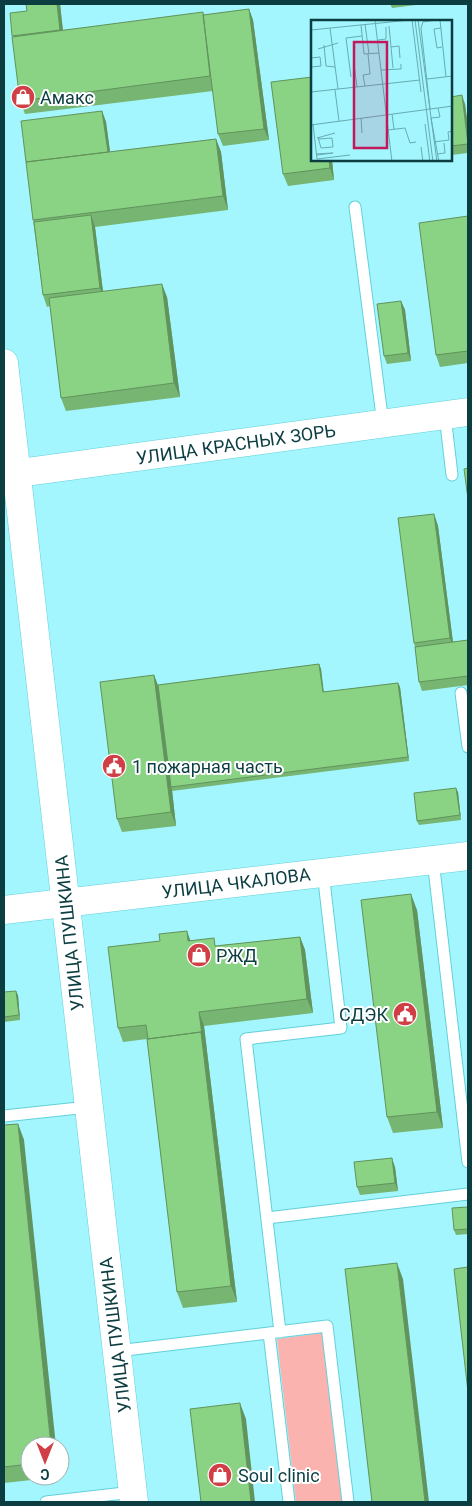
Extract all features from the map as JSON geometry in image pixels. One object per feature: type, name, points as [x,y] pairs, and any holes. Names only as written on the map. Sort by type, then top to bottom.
[{"type":"street","name":"УЛИЦА ПУШКИНА","points":[[4,363],[10,474],[66,903],[134,1497]]},
{"type":"street","name":"УЛИЦА КРАСНЫХ ЗОРЬ","points":[[10,474],[457,414]]},
{"type":"street","name":"УЛИЦА ЧКАЛОВА","points":[[4,910],[468,856]]},
{"type":"lane","points":[[356,207],[383,424]]},
{"type":"lane","points":[[452,475],[457,414]]},
{"type":"lane","points":[[462,693],[468,747]]},
{"type":"lane","points":[[433,860],[468,1162]]},
{"type":"lane","points":[[289,1502],[267,1218],[246,1040],[341,1028],[323,872]]},
{"type":"lane","points":[[4,1116],[88,1108]]},
{"type":"lane","points":[[267,1218],[468,1194]]},
{"type":"lane","points":[[117,1351],[327,1326],[348,1502]]},
{"type":"lane","points":[[46,1502],[134,1497]]},
{"type":"shaded area","points":[[322,1333],[342,1502],[296,1502],[277,1339]]},
{"type":"building","points":[[26,4],[57,4],[60,30],[12,36],[10,13],[27,11]]},
{"type":"building","points":[[249,9],[264,129],[218,134],[203,15]]},
{"type":"building","points":[[203,12],[210,76],[20,101],[12,37]]},
{"type":"building","points":[[311,77],[311,161],[329,161],[330,168],[283,174],[271,82]]},
{"type":"building","points":[[462,95],[468,144],[452,146],[452,97]]},
{"type":"building","points":[[102,111],[108,152],[26,162],[21,121]]},
{"type":"building","points":[[216,139],[223,196],[33,220],[26,162]]},
{"type":"building","points":[[91,215],[100,288],[43,295],[34,222]]},
{"type":"building","points":[[468,216],[468,351],[436,355],[419,223]]},
{"type":"building","points":[[162,284],[174,383],[61,398],[49,298]]},
{"type":"building","points":[[401,301],[408,353],[384,356],[377,304]]},
{"type":"building","points":[[468,468],[468,499],[464,469]]},
{"type":"building","points":[[434,514],[450,638],[414,643],[398,518]]},
{"type":"building","points":[[468,640],[468,676],[419,682],[415,647]]},
{"type":"building","points":[[319,664],[323,692],[398,683],[408,757],[171,787],[158,685]]},
{"type":"building","points":[[154,675],[171,812],[117,819],[100,682]]},
{"type":"building","points":[[456,788],[460,815],[417,821],[414,793]]},
{"type":"building","points":[[411,894],[437,1112],[387,1117],[361,900]]},
{"type":"building","points":[[187,931],[188,941],[214,938],[215,946],[300,937],[307,999],[199,1012],[202,1035],[201,1032],[148,1039],[146,1025],[118,1028],[108,947],[160,941],[159,934]]},
{"type":"building","points":[[16,991],[19,1015],[4,1017],[4,992]]},
{"type":"building","points":[[201,1032],[231,1286],[177,1292],[147,1039]]},
{"type":"building","points":[[18,1124],[50,1436],[20,1436],[20,1465],[4,1467],[4,1125]]},
{"type":"building","points":[[392,1158],[395,1183],[357,1187],[354,1162]]},
{"type":"building","points":[[468,1207],[468,1229],[454,1230],[452,1208]]},
{"type":"building","points":[[397,1263],[425,1502],[372,1502],[345,1269]]},
{"type":"building","points":[[468,1267],[468,1392],[454,1269]]},
{"type":"building","points":[[240,1403],[251,1502],[201,1502],[190,1409]]},
{"type":"place","name":"Амакс","points":[[23,97]]},
{"type":"place","name":"1 пожарная часть","points":[[114,766]]},
{"type":"place","name":"РЖД","points":[[199,955]]},
{"type":"place","name":"СДЭК","points":[[405,1014]]},
{"type":"place","name":"Soul clinic","points":[[220,1475]]}]
